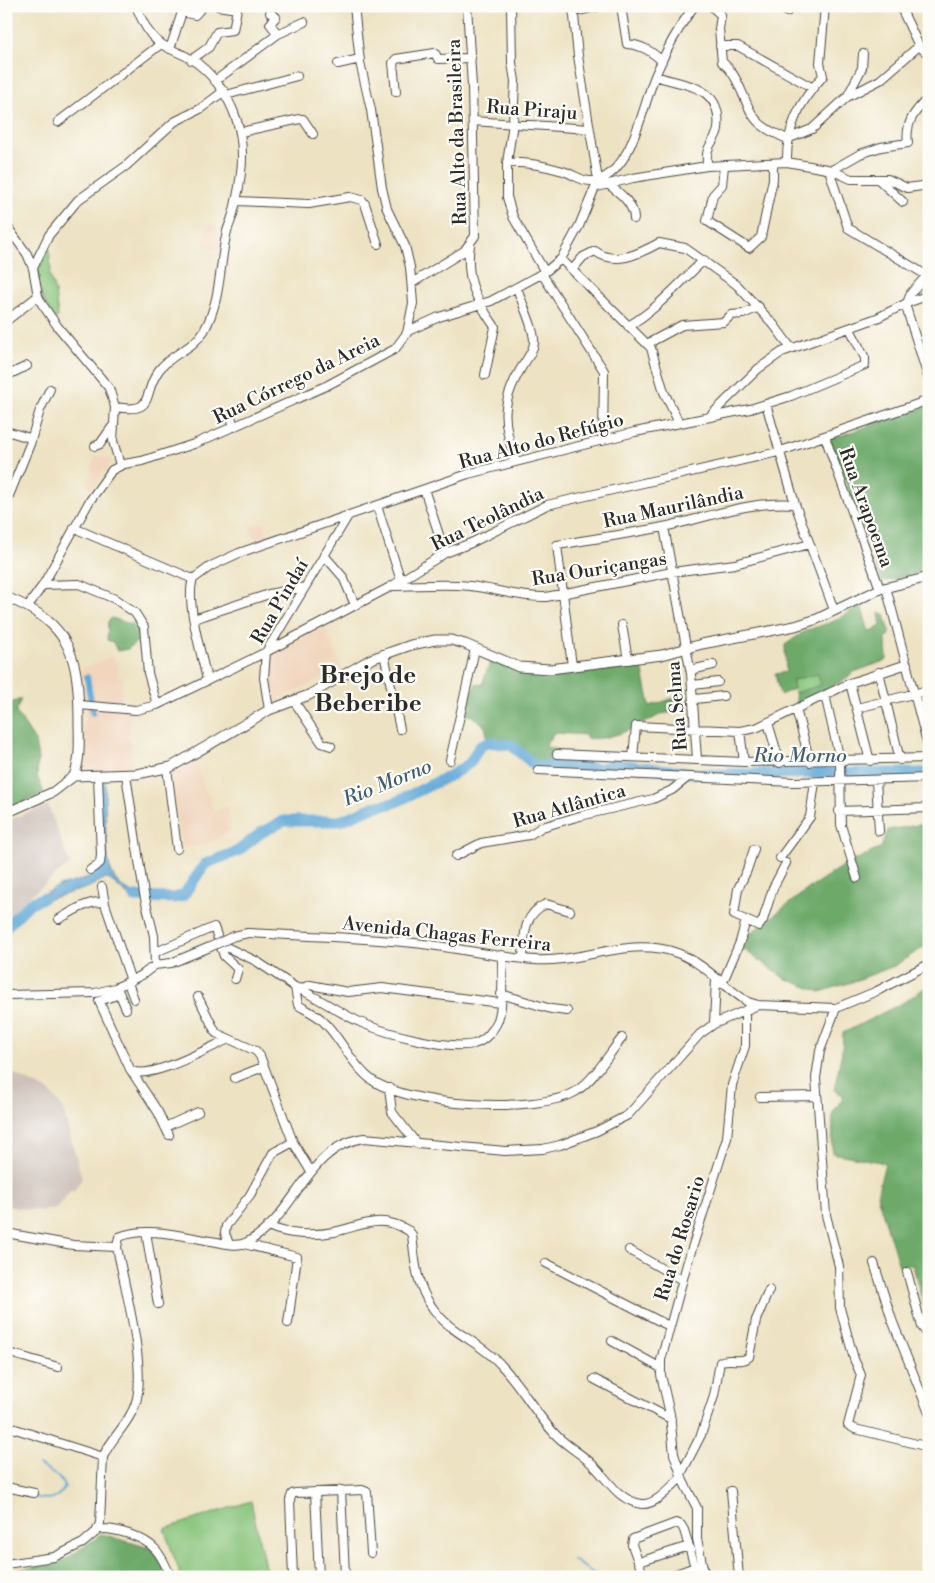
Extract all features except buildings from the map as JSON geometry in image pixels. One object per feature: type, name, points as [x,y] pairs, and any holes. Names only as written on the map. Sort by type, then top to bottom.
[{"type":"main road","points":[[6,813],[53,792],[74,776],[126,775],[167,768],[269,710],[294,701],[384,654],[435,640],[462,642],[519,667],[538,669],[628,660],[687,650],[702,644],[795,626],[883,588],[929,577]]},
{"type":"main road","points":[[6,597],[28,606],[48,620],[69,648],[77,670],[80,705],[79,755],[74,776]]},
{"type":"street","points":[[115,407],[134,410],[143,405],[160,368],[200,337],[208,322],[218,294],[228,228],[236,201],[242,163],[240,132],[225,93],[215,81],[191,60],[161,44],[152,36],[136,6]]},
{"type":"street","points":[[170,49],[182,12],[196,15],[203,6]]},
{"type":"street","points":[[191,60],[209,47],[217,32],[233,30],[237,9],[218,6]]},
{"type":"street","points":[[272,6],[270,13],[276,17],[270,24],[278,34]]},
{"type":"street","name":"Rua Córrego da Areia","points":[[28,606],[43,585],[101,482],[120,465],[148,459],[194,444],[326,386],[395,349],[408,331],[413,303],[412,283],[405,246],[387,209],[382,188],[374,125],[360,59],[354,6]]},
{"type":"street","name":"Rua Alto da Brasileira","points":[[412,283],[454,258],[474,240],[473,121],[467,6]]},
{"type":"street","points":[[510,6],[512,63],[515,81],[513,123],[507,164],[506,187],[509,208],[544,273],[604,371],[603,442]]},
{"type":"street","points":[[597,183],[588,129],[573,9],[600,6]]},
{"type":"street","points":[[621,6],[627,44],[640,46],[651,51],[662,61]]},
{"type":"street","points":[[408,331],[439,317],[480,305],[517,288],[544,273],[561,259],[579,226],[597,183],[618,167],[626,153],[640,122],[646,98],[655,76],[694,6]]},
{"type":"street","points":[[710,6],[721,15],[720,46],[722,62],[732,70],[739,81],[754,116],[762,126],[787,139],[812,129],[847,97],[880,80],[919,46]]},
{"type":"street","points":[[787,162],[787,139],[798,112],[813,88],[824,76],[820,64],[825,6]]},
{"type":"street","points":[[900,6],[919,46],[929,55]]},
{"type":"street","points":[[215,81],[278,34],[304,22]]},
{"type":"street","points":[[58,122],[161,44]]},
{"type":"street","points":[[720,46],[738,46],[813,88]]},
{"type":"street","points":[[396,92],[393,63],[396,59],[434,53],[438,59],[470,58]]},
{"type":"street","points":[[847,97],[862,68],[863,54]]},
{"type":"street","points":[[338,64],[360,59]]},
{"type":"street","points":[[33,268],[49,235],[78,200],[126,166],[174,122],[200,109],[225,93],[297,76]]},
{"type":"street","points":[[655,76],[694,86],[710,96],[717,113],[718,130],[707,151],[707,166]]},
{"type":"street","points":[[830,170],[874,149],[908,143],[907,135],[911,117],[929,97]]},
{"type":"street","points":[[240,132],[303,119],[313,134]]},
{"type":"street","name":"Rua Piraju","points":[[473,121],[588,129]]},
{"type":"street","points":[[507,164],[537,166],[562,171],[586,181],[609,185],[633,178],[707,166],[787,162],[830,170],[851,179],[888,179],[907,188],[929,185]]},
{"type":"street","points":[[724,166],[722,185],[713,195],[707,221],[750,248],[761,237],[773,179],[773,164]]},
{"type":"street","points":[[830,170],[848,228],[928,274],[911,293],[906,304],[929,380]]},
{"type":"street","points":[[878,179],[903,202]]},
{"type":"street","points":[[609,185],[626,200],[632,209],[634,219]]},
{"type":"street","points":[[236,201],[309,204],[354,198],[365,204],[378,244]]},
{"type":"street","points":[[6,224],[23,246],[33,268],[38,296],[58,327],[109,388],[115,407],[112,427],[113,441],[120,465]]},
{"type":"street","points":[[572,270],[583,257],[595,251],[602,257],[625,258],[659,243],[685,248],[737,285],[759,307],[791,348]]},
{"type":"street","points":[[470,245],[467,266],[480,305],[495,327],[485,375]]},
{"type":"street","points":[[561,259],[651,348],[664,392],[679,423]]},
{"type":"street","points":[[628,326],[661,304],[704,260]]},
{"type":"street","points":[[515,461],[504,407],[515,378],[534,344],[517,288]]},
{"type":"street","points":[[709,417],[758,369],[791,348],[850,329],[929,295]]},
{"type":"street","points":[[6,320],[38,296]]},
{"type":"street","points":[[647,344],[682,325],[724,322],[731,315],[743,314],[759,307]]},
{"type":"street","name":"Rua Alto do Refúgio","points":[[192,581],[211,566],[239,553],[468,474],[515,461],[766,404],[865,366],[864,358],[850,329]]},
{"type":"street","points":[[6,376],[27,366]]},
{"type":"street","points":[[6,503],[10,483],[50,389]]},
{"type":"street","name":"Rua Teolândia","points":[[402,583],[446,553],[546,505],[602,490],[778,452],[929,400]]},
{"type":"street","points":[[766,404],[778,452],[795,504],[834,610]]},
{"type":"street","points":[[231,417],[234,427]]},
{"type":"street","points":[[95,446],[100,444],[112,427]]},
{"type":"street","points":[[6,431],[30,438]]},
{"type":"street","name":"Rua Arapoema","points":[[825,437],[883,588],[907,664],[929,750]]},
{"type":"street","points":[[424,490],[446,553]]},
{"type":"street","name":"Rua Maurilândia","points":[[562,593],[557,545],[664,527],[750,506],[778,503],[795,504]]},
{"type":"street","points":[[377,506],[402,583]]},
{"type":"street","name":"Rua Pindaí","points":[[269,710],[264,678],[266,652],[348,516]]},
{"type":"street","name":"Rua Selma","points":[[664,527],[691,670],[695,699],[697,759]]},
{"type":"street","points":[[74,528],[192,581],[194,619],[207,680]]},
{"type":"street","name":"Rua Ouriçangas","points":[[355,605],[392,586],[402,583],[470,586],[531,597],[562,593],[672,572],[736,564],[810,544]]},
{"type":"street","points":[[80,705],[136,710],[157,705],[266,652],[355,605],[343,577],[324,555]]},
{"type":"street","points":[[43,585],[80,584],[115,599],[135,613],[144,628],[148,673],[157,705]]},
{"type":"street","points":[[194,619],[270,594],[305,587]]},
{"type":"street","points":[[562,593],[572,666]]},
{"type":"street","points":[[622,625],[628,660]]},
{"type":"street","points":[[450,760],[475,649]]},
{"type":"street","points":[[384,654],[400,729]]},
{"type":"street","points":[[633,756],[636,726],[740,730],[768,723],[850,683],[907,664]]},
{"type":"street","points":[[691,670],[713,665]]},
{"type":"street","points":[[879,672],[900,760]]},
{"type":"street","points":[[693,685],[718,682]]},
{"type":"street","points":[[850,683],[870,761]]},
{"type":"street","points":[[857,708],[929,690]]},
{"type":"street","points":[[825,695],[839,762],[840,825],[857,878]]},
{"type":"street","points":[[695,699],[723,696]]},
{"type":"street","points":[[294,701],[322,743],[331,746]]},
{"type":"street","points":[[796,709],[810,762]]},
{"type":"street","points":[[768,723],[780,762]]},
{"type":"street","points":[[740,730],[744,762]]},
{"type":"street","points":[[558,754],[744,762],[839,762],[929,758]]},
{"type":"street","points":[[167,768],[177,849]]},
{"type":"street","points":[[538,770],[687,778],[815,782],[929,778]]},
{"type":"street","points":[[126,775],[144,894],[153,929],[156,952],[155,965]]},
{"type":"street","points":[[90,870],[100,863],[102,855],[98,776]]},
{"type":"street","name":"Rua Atlântica","points":[[456,856],[480,843],[529,835],[542,827],[580,816],[654,799],[672,790],[687,778]]},
{"type":"street","points":[[876,780],[879,831]]},
{"type":"street","points":[[754,849],[738,889],[734,915],[759,926],[763,920],[783,861],[810,817],[815,782]]},
{"type":"street","points":[[839,812],[929,808]]},
{"type":"street","points":[[102,887],[105,904],[134,999]]},
{"type":"street","points":[[59,919],[93,903],[101,902],[105,904]]},
{"type":"street","points":[[523,958],[524,935],[531,914],[546,904],[570,911]]},
{"type":"street","points":[[714,1024],[719,981],[740,942],[746,920]]},
{"type":"street","points":[[156,952],[214,927],[222,945],[224,956],[238,969],[235,980]]},
{"type":"street","name":"Avenida Chagas Ferreira","points":[[6,995],[118,990],[155,965],[171,963],[234,936],[248,933],[415,943],[523,958],[557,960],[578,958],[620,948],[650,948],[678,953],[748,1002],[758,1005],[836,1008],[877,991],[929,964]]},
{"type":"street","points":[[222,945],[256,961],[298,988],[361,1023],[386,1032],[457,1045],[474,1044],[489,1034],[498,1020],[502,955]]},
{"type":"street","points":[[298,988],[310,985],[348,992],[382,988],[500,1003]]},
{"type":"street","points":[[298,988],[298,1005],[324,1021],[369,1078],[389,1088],[423,1100],[471,1105],[552,1100],[573,1093],[585,1084],[622,1038]]},
{"type":"street","points":[[126,1009],[118,990],[99,1001],[130,1069],[158,1112],[169,1135]]},
{"type":"street","points":[[501,994],[551,1009],[566,1011]]},
{"type":"street","points":[[198,997],[216,1033],[256,1051],[260,1056],[293,1142],[311,1172]]},
{"type":"street","points":[[244,1244],[268,1226],[311,1172],[328,1154],[354,1140],[364,1138],[417,1144],[524,1151],[560,1146],[597,1131],[628,1115],[686,1048],[714,1024],[758,1005]]},
{"type":"street","points":[[836,1008],[818,1061],[817,1096],[827,1221],[839,1266],[842,1315],[854,1358],[861,1375],[848,1425],[855,1429],[929,1446]]},
{"type":"street","name":"Rua do Rosario","points":[[705,1577],[697,1539],[697,1508],[681,1476],[674,1454],[671,1419],[661,1368],[682,1280],[727,1138],[732,1085],[746,1035],[745,1010]]},
{"type":"street","points":[[130,1069],[140,1074],[163,1068],[228,1039]]},
{"type":"street","points":[[235,1078],[263,1066]]},
{"type":"street","points":[[389,1088],[392,1112],[417,1144]]},
{"type":"street","points":[[760,1097],[817,1096]]},
{"type":"street","points":[[165,1127],[198,1112]]},
{"type":"street","points":[[229,1244],[225,1233],[226,1226],[250,1195],[275,1150],[293,1142]]},
{"type":"street","points":[[268,1226],[283,1232],[308,1234],[335,1232],[379,1221],[404,1227],[412,1235],[416,1270],[420,1285],[431,1307],[452,1328],[502,1365],[553,1432],[566,1445],[592,1464],[615,1490],[632,1501],[645,1504],[659,1498],[681,1476],[700,1435],[714,1396],[720,1362],[744,1360],[749,1357],[756,1320],[769,1290]]},
{"type":"street","points":[[146,1232],[158,1304]]},
{"type":"street","points":[[6,1564],[54,1557],[83,1543],[102,1527],[104,1457],[107,1448],[132,1413],[138,1392],[135,1347],[117,1247],[120,1237],[146,1232],[229,1244],[244,1244],[297,1257],[288,1323]]},
{"type":"street","points":[[6,1233],[73,1245],[117,1247]]},
{"type":"street","points":[[629,1250],[682,1280]]},
{"type":"street","points":[[546,1263],[670,1326]]},
{"type":"street","points":[[874,1263],[892,1320],[929,1413]]},
{"type":"street","points":[[907,1272],[922,1327],[929,1336]]},
{"type":"street","points":[[612,1341],[661,1368]]},
{"type":"street","points":[[6,1352],[58,1367]]},
{"type":"street","points":[[594,1379],[671,1419]]},
{"type":"street","points":[[6,1426],[104,1457]]},
{"type":"street","points":[[6,1487],[34,1493]]},
{"type":"street","points":[[342,1490],[345,1575]]},
{"type":"street","points":[[293,1577],[290,1497],[295,1492],[365,1490],[368,1494],[371,1553]]},
{"type":"street","points":[[731,1491],[739,1577]]},
{"type":"street","points":[[315,1492],[319,1577]]},
{"type":"street","points":[[644,1577],[631,1541],[653,1530],[679,1524],[698,1577]]},
{"type":"street","points":[[102,1527],[151,1543],[162,1556],[172,1577]]},
{"type":"street","points":[[639,1562],[688,1546]]},
{"type":"street","points":[[668,1577],[695,1567]]},
{"type":"shaded area","points":[[208,225],[225,229],[221,250],[204,246]]},
{"type":"shaded area","points":[[95,456],[112,460],[106,470],[102,470],[94,488],[87,486]]},
{"type":"shaded area","points":[[264,523],[269,538],[256,542],[250,526]]},
{"type":"shaded area","points":[[325,627],[342,668],[277,700],[270,675],[275,652]]},
{"type":"shaded area","points":[[112,657],[114,664],[118,664],[118,676],[123,677],[120,705],[132,707],[128,729],[134,772],[87,773],[81,764],[87,703],[82,669]]},
{"type":"shaded area","points":[[195,764],[214,812],[228,807],[230,831],[204,845],[181,847],[172,773]]},
{"type":"shaded area","points":[[48,805],[70,864],[26,899],[27,901],[16,912],[6,918],[6,821]]},
{"type":"shaded area","points":[[6,1070],[49,1091],[62,1107],[82,1178],[74,1191],[70,1191],[55,1209],[40,1211],[6,1206]]},
{"type":"green space","points":[[49,247],[51,272],[49,273],[55,291],[58,317],[54,319],[43,300],[38,284],[39,268]]},
{"type":"green space","points":[[929,406],[929,570],[882,582],[830,439]]},
{"type":"green space","points":[[861,605],[869,632],[881,626],[879,613],[885,614],[890,634],[886,639],[887,660],[854,672],[848,678],[797,705],[795,693],[821,685],[818,674],[792,680],[794,689],[780,695],[775,674],[786,672],[785,645],[805,631],[834,621]]},
{"type":"green space","points":[[112,618],[133,625],[136,630],[139,625],[142,635],[128,649],[117,651],[113,642],[107,640],[108,621]]},
{"type":"green space","points":[[491,659],[523,673],[541,674],[641,661],[650,706],[680,696],[681,705],[676,706],[675,713],[661,714],[627,731],[602,738],[586,738],[586,735],[553,733],[551,740],[548,739],[546,747],[556,749],[556,764],[537,764],[514,744],[486,739],[486,731],[482,724],[473,716],[462,714],[466,697],[471,696],[476,683],[482,685]]},
{"type":"green space","points":[[818,673],[822,685],[795,693],[792,680]]},
{"type":"green space","points":[[21,699],[16,712],[35,741],[38,759],[37,776],[44,793],[6,809],[6,703]]},
{"type":"green space","points":[[929,823],[929,944],[894,966],[820,992],[784,978],[743,949],[752,932],[812,886],[844,865],[881,848],[888,830]]},
{"type":"green space","points":[[929,985],[929,1327],[913,1265],[899,1266],[877,1195],[885,1163],[832,1153],[833,1113],[844,1096],[834,1090],[842,1052],[843,1033],[904,1002]]},
{"type":"green space","points":[[251,1501],[267,1576],[181,1577],[164,1529]]},
{"type":"green space","points":[[102,1534],[153,1549],[169,1577],[6,1577],[6,1571],[53,1565],[65,1560]]},
{"type":"water","points":[[105,781],[106,840],[111,871],[123,887],[141,895],[141,902],[131,897],[106,878],[87,888],[32,904],[29,902],[59,886],[89,878],[101,867],[101,782]]},
{"type":"waterway","points":[[87,677],[93,713]]},
{"type":"waterway","name":"Rio Morno","points":[[135,897],[173,898],[183,896],[205,864],[238,851],[262,832],[284,821],[340,821],[373,807],[394,803],[453,774],[470,763],[479,747],[488,742],[511,745],[537,767],[586,766],[598,769],[616,764],[700,774],[929,773]]},
{"type":"waterway","name":"Rio Morno","points":[[6,927],[30,903],[43,898]]},
{"type":"waterway","points":[[24,1495],[48,1499],[57,1496],[65,1487],[58,1477],[39,1465]]},
{"type":"waterway","points":[[573,1560],[599,1577]]},
{"type":"district","name":"Brejo de Beberibe","points":[[368,689]]}]
